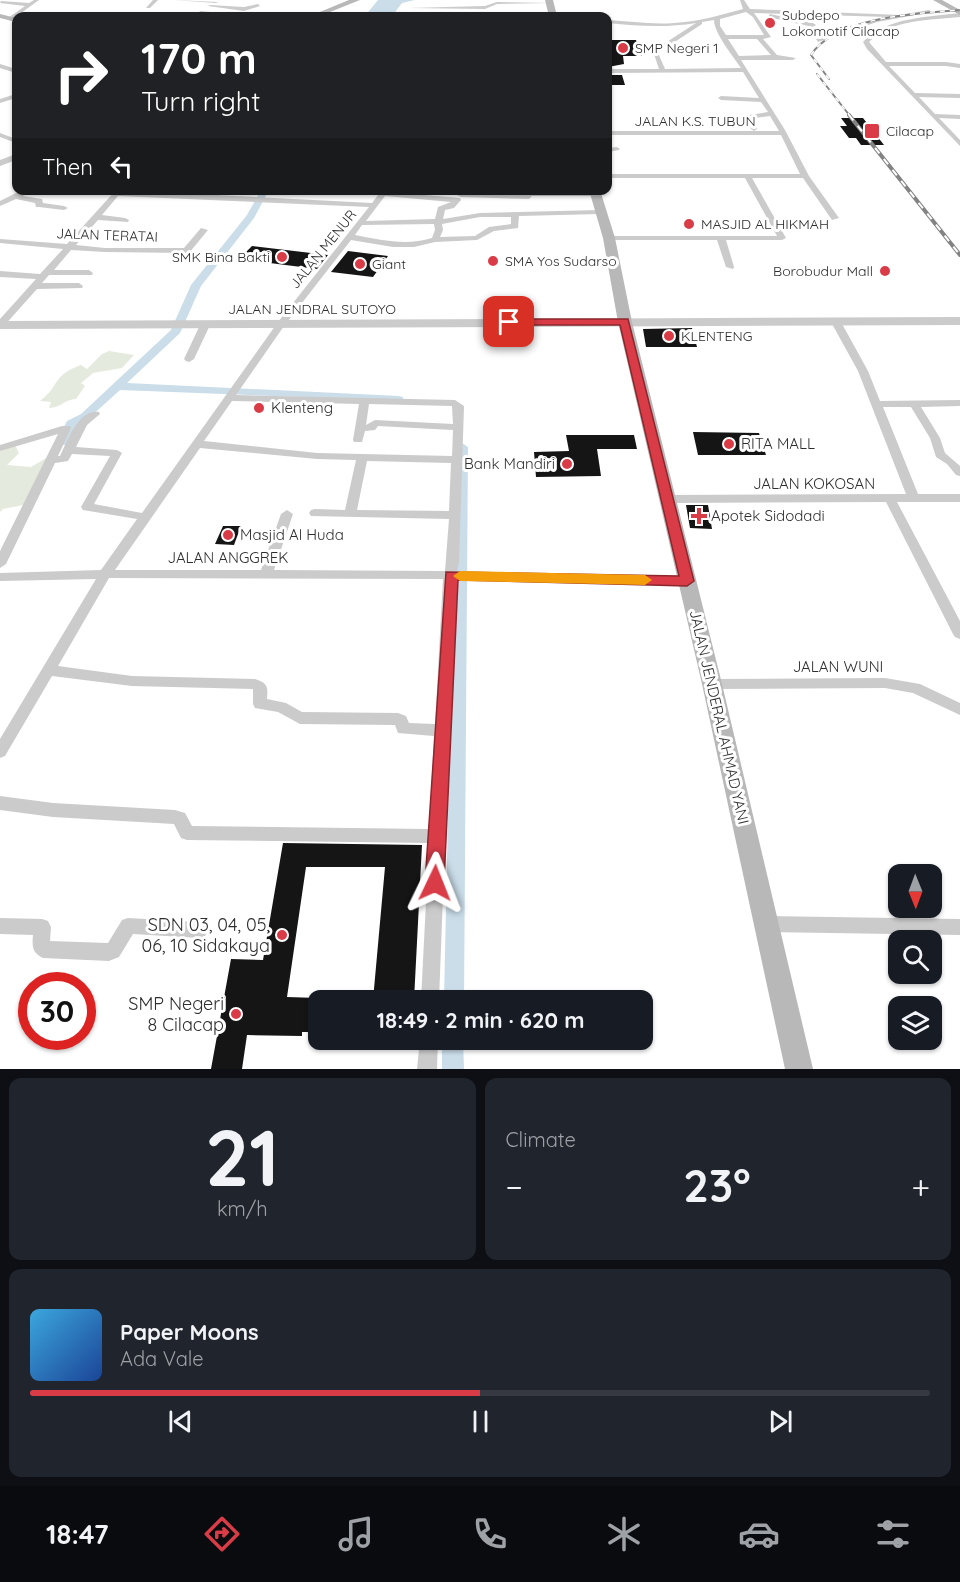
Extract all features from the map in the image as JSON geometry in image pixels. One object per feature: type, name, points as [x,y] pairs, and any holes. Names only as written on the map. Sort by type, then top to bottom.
[{"type":"main road","points":[[937,0],[958,12]]},
{"type":"main road","points":[[325,12],[352,2]]},
{"type":"main road","name":"JALAN JENDERAL AHMAD YANI","points":[[597,199],[609,238],[625,322],[712,684],[799,1069]]},
{"type":"street","points":[[21,12],[37,0]]},
{"type":"street","points":[[148,7],[156,0]]},
{"type":"street","points":[[175,0],[217,1]]},
{"type":"street","points":[[324,0],[352,2]]},
{"type":"street","points":[[410,12],[417,0]]},
{"type":"street","points":[[430,12],[432,0]]},
{"type":"street","points":[[723,37],[768,37],[742,0]]},
{"type":"street","points":[[202,12],[217,1]]},
{"type":"street","points":[[411,8],[479,8],[497,1],[549,2]]},
{"type":"street","points":[[1,2],[30,5]]},
{"type":"street","points":[[210,6],[245,9],[258,4]]},
{"type":"street","points":[[479,8],[482,12]]},
{"type":"street","points":[[749,11],[814,27],[811,12]]},
{"type":"street","points":[[659,33],[675,26],[749,11],[898,16],[958,12]]},
{"type":"street","points":[[958,12],[898,25],[870,37],[867,45],[960,144]]},
{"type":"street","points":[[818,40],[845,29],[898,16]]},
{"type":"street","points":[[717,18],[723,37],[782,132],[805,176],[835,218]]},
{"type":"street","points":[[663,71],[655,52],[702,20]]},
{"type":"street","points":[[612,22],[675,26]]},
{"type":"street","points":[[640,25],[645,33]]},
{"type":"street","points":[[759,37],[775,57]]},
{"type":"street","points":[[737,58],[793,58]]},
{"type":"street","points":[[885,64],[960,66]]},
{"type":"street","points":[[612,71],[745,70]]},
{"type":"street","points":[[913,95],[960,96]]},
{"type":"street","points":[[722,98],[763,100]]},
{"type":"street","points":[[754,129],[751,116],[771,114]]},
{"type":"street","points":[[933,116],[960,117]]},
{"type":"street","name":"JALAN K.S. TUBUN","points":[[671,131],[754,129],[782,132]]},
{"type":"street","name":"JALAN K.S. TUBUN","points":[[612,131],[782,132]]},
{"type":"street","points":[[612,150],[617,149]]},
{"type":"street","points":[[612,176],[805,176]]},
{"type":"street","points":[[609,238],[782,238],[747,177]]},
{"type":"street","points":[[0,204],[20,195]]},
{"type":"street","points":[[0,325],[115,195]]},
{"type":"street","points":[[167,195],[375,205]]},
{"type":"street","name":"JALAN MENUR","points":[[0,752],[105,574],[281,324],[383,195]]},
{"type":"street","points":[[435,240],[439,230],[441,209],[451,206],[460,195],[499,200],[524,195]]},
{"type":"street","points":[[529,195],[532,214]]},
{"type":"street","points":[[543,195],[597,199]]},
{"type":"street","points":[[16,197],[39,201],[39,205],[64,208]]},
{"type":"street","points":[[362,223],[439,221],[480,215],[532,214],[597,199]]},
{"type":"street","points":[[350,237],[402,246],[419,246],[435,240],[478,238],[492,229],[515,226],[515,215]]},
{"type":"street","points":[[95,217],[125,220]]},
{"type":"street","name":"JALAN TERATAI","points":[[0,241],[69,248],[186,251],[204,230]]},
{"type":"street","points":[[721,239],[730,267]]},
{"type":"street","points":[[0,274],[89,273]]},
{"type":"street","points":[[34,286],[79,286]]},
{"type":"street","name":"JALAN JENDRAL SUTOYO","points":[[0,325],[960,321]]},
{"type":"street","points":[[836,322],[864,371],[914,499]]},
{"type":"street","points":[[189,359],[205,325]]},
{"type":"street","points":[[234,391],[364,402],[457,404],[455,514],[457,576],[442,730],[430,990]]},
{"type":"street","points":[[364,402],[359,434],[371,428],[375,423],[458,427]]},
{"type":"street","points":[[914,403],[935,438],[940,455],[951,462],[960,473]]},
{"type":"street","points":[[876,404],[960,403]]},
{"type":"street","points":[[0,448],[76,424],[95,414]]},
{"type":"street","points":[[1,575],[76,424]]},
{"type":"street","points":[[58,457],[76,424]]},
{"type":"street","points":[[197,444],[362,458],[457,460]]},
{"type":"street","points":[[58,457],[117,453],[87,507],[145,518]]},
{"type":"street","points":[[350,513],[362,458]]},
{"type":"street","name":"JALAN KOKOSAN","points":[[667,499],[960,498]]},
{"type":"street","points":[[890,499],[960,634]]},
{"type":"street","points":[[315,513],[455,514]]},
{"type":"street","points":[[266,574],[286,514]]},
{"type":"street","name":"JALAN ANGGREK","points":[[1,575],[266,574],[687,581]]},
{"type":"street","points":[[49,670],[132,681],[260,684],[260,704],[281,707],[296,717],[398,719],[401,720],[403,729],[442,730]]},
{"type":"street","name":"JALAN WUNI","points":[[712,684],[885,683],[915,688],[960,708]]},
{"type":"street","points":[[0,802],[53,810],[175,817],[179,818],[187,833],[437,837]]},
{"type":"street","points":[[766,924],[960,927]]},
{"type":"street","points":[[0,926],[42,927],[41,947],[43,949],[109,952],[113,951],[128,926],[199,930]]},
{"type":"street","points":[[428,1069],[429,1050]]},
{"type":"shaded area","points":[[109,351],[134,355],[122,368],[93,373],[81,383],[85,386],[76,399],[49,408],[51,402],[40,401],[65,373],[81,365],[87,369],[102,354]]},
{"type":"shaded area","points":[[14,443],[19,453],[7,465],[31,467],[48,457],[23,505],[3,509],[0,512],[0,448]]},
{"type":"water","points":[[378,0],[415,0],[402,3],[395,12],[368,12]]},
{"type":"building","name":"SMP Negeri 1","points":[[612,40],[636,40],[642,56],[623,56],[624,64],[612,66]]},
{"type":"building","points":[[612,75],[622,75],[625,85],[612,85]]},
{"type":"building","points":[[841,118],[863,118],[884,145],[861,145],[856,138],[849,138],[840,126],[847,126]]},
{"type":"building","name":"SMK Bina Bakti","points":[[252,246],[328,255],[317,269],[239,259]]},
{"type":"building","name":"Giant","points":[[348,251],[388,256],[373,277],[331,272]]},
{"type":"building","name":"KLENTENG","points":[[692,328],[697,347],[646,347],[643,329]]},
{"type":"building","name":"RITA MALL","points":[[693,432],[759,433],[766,455],[698,455]]},
{"type":"building","name":"Bank Mandiri","points":[[566,435],[634,435],[637,449],[597,449],[601,476],[536,477],[534,452],[569,451]]},
{"type":"building","name":"Apotek Sidodadi","points":[[686,505],[708,505],[712,529],[690,528]]},
{"type":"building","name":"Masjid Al Huda","points":[[223,526],[241,526],[234,545],[215,544]]},
{"type":"building","points":[[283,843],[422,845],[415,990],[374,990],[385,867],[306,867],[287,997],[308,998],[308,1032],[302,1032],[302,1036],[247,1035],[242,1069],[211,1069],[231,959],[263,960]]},
{"type":"waterway","points":[[117,386],[176,331],[196,285],[251,216],[262,195]]},
{"type":"waterway","points":[[62,442],[71,424],[85,416],[117,386]]},
{"type":"waterway","points":[[117,386],[399,399]]},
{"type":"waterway","points":[[454,990],[462,447]]},
{"type":"waterway","points":[[453,1050],[453,1069]]},
{"type":"railway","points":[[829,79],[811,55],[823,42],[838,32],[879,19],[960,10]]},
{"type":"railway","points":[[817,74],[850,116]]},
{"type":"railway","points":[[849,115],[960,255]]},
{"type":"slow traffic","points":[[460,576],[645,580]]},
{"type":"place","name":"Subdepo Lokomotif Cilacap","points":[[770,23]]},
{"type":"place","name":"SMP Negeri 1","points":[[623,48]]},
{"type":"place","name":"Cilacap","points":[[872,131]]},
{"type":"place","name":"MASJID AL HIKMAH","points":[[689,224]]},
{"type":"place","name":"SMK Bina Bakti","points":[[282,257]]},
{"type":"place","name":"SMA Yos Sudarso","points":[[493,261]]},
{"type":"place","name":"Giant","points":[[360,264]]},
{"type":"place","name":"Borobudur Mall","points":[[885,271]]},
{"type":"place","name":"KLENTENG","points":[[669,336]]},
{"type":"place","name":"Klenteng","points":[[259,408]]},
{"type":"place","name":"RITA MALL","points":[[729,444]]},
{"type":"place","name":"Bank Mandiri","points":[[567,464]]},
{"type":"place","name":"Apotek Sidodadi","points":[[699,516]]},
{"type":"place","name":"Masjid Al Huda","points":[[228,535]]},
{"type":"place","name":"SDN 03, 04, 05, 06, 10 Sidakaya","points":[[282,935]]},
{"type":"place","name":"SMP Negeri 8 Cilacap","points":[[236,1014]]},
{"type":"route","points":[[435,883],[448,584],[451,575],[687,581],[625,322],[509,322]]}]
